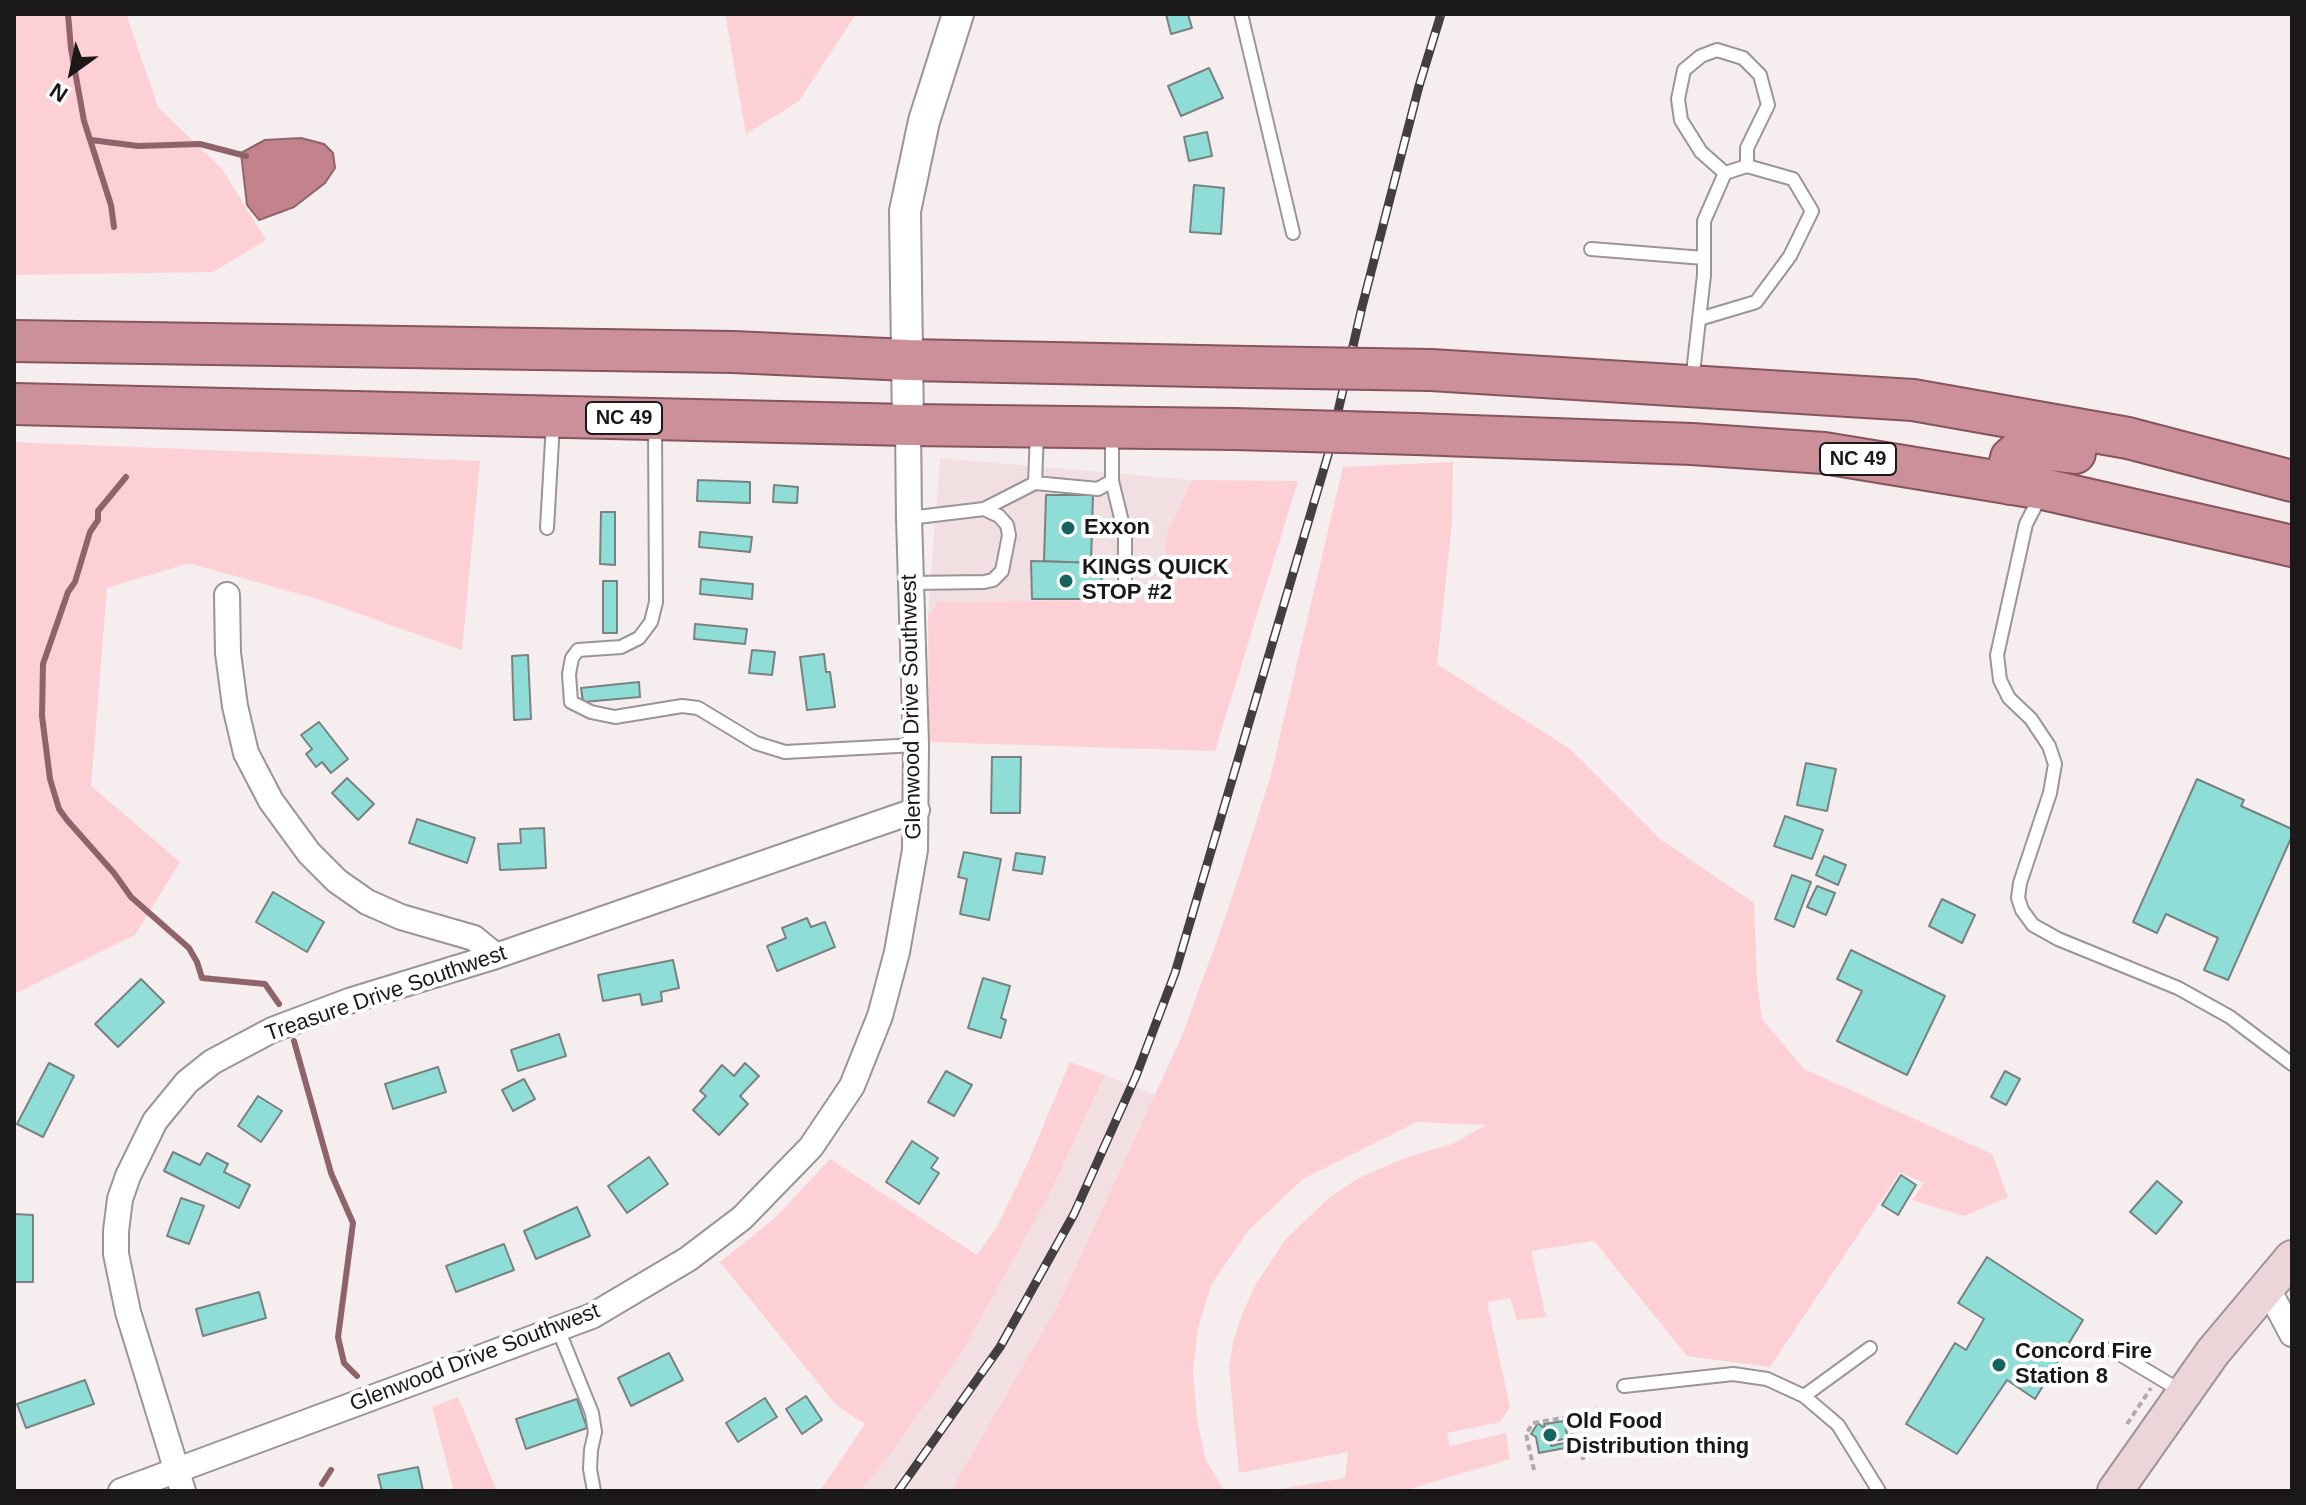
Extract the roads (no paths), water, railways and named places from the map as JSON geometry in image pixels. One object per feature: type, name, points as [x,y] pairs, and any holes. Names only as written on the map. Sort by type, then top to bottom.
[{"type":"highway","points":[[14,341],[733,352],[908,360],[1431,370],[1691,385],[1913,400],[2128,438],[2288,480]]},
{"type":"highway","name":"NC 49","points":[[14,404],[908,425],[1234,429],[1692,444],[1824,453],[2027,487],[2292,546]]},
{"type":"highway","points":[[2027,487],[2008,471],[2011,458],[2024,447],[2032,446],[2247,484],[2288,480]]},
{"type":"main road","points":[[2115,1491],[2171,1385],[2213,1352],[2292,1258]]},
{"type":"street","points":[[908,425],[905,211],[924,121],[958,14]]},
{"type":"street","name":"Glenwood Drive Southwest","points":[[121,1491],[180,1481],[592,1316],[688,1259],[742,1218],[811,1147],[852,1086],[880,1016],[906,910],[915,850],[916,745],[908,425]]},
{"type":"street","points":[[227,595],[228,653],[235,706],[246,753],[271,801],[309,853],[337,881],[367,902],[401,917],[474,938],[496,956]]},
{"type":"street","name":"Treasure Drive Southwest","points":[[180,1481],[128,1312],[116,1254],[120,1199],[128,1176],[155,1121],[187,1082],[212,1062],[272,1030],[349,1001],[496,956],[917,810]]},
{"type":"street","points":[[2267,1287],[2292,1334]]},
{"type":"lane","points":[[1241,14],[1293,233]]},
{"type":"lane","points":[[1725,173],[1701,152],[1681,120],[1678,99],[1684,70],[1701,56],[1717,50],[1743,58],[1760,75],[1768,105],[1747,148],[1747,166]]},
{"type":"lane","points":[[1691,385],[1704,258],[1704,221],[1725,173],[1747,166],[1793,179],[1812,211],[1790,256],[1756,302],[1699,319]]},
{"type":"lane","points":[[1591,249],[1704,258]]},
{"type":"lane","points":[[547,528],[553,416]]},
{"type":"lane","points":[[655,418],[656,602],[651,622],[639,638],[621,647],[578,650],[572,658],[569,674],[571,702],[591,712],[615,717],[682,706],[698,708],[756,743],[785,752],[916,745]]},
{"type":"lane","points":[[1035,483],[1038,426]]},
{"type":"lane","points":[[1113,427],[1112,481],[1125,534],[1125,585]]},
{"type":"lane","points":[[909,518],[984,509],[1035,483],[1098,489],[1112,481]]},
{"type":"lane","points":[[2027,487],[2026,524],[1997,655],[2004,689],[2037,728],[2049,746],[2055,764],[2050,793],[2020,883],[2018,898],[2022,910],[2033,925],[2058,939],[2178,988],[2230,1017],[2292,1064]]},
{"type":"lane","points":[[910,583],[984,582],[998,576],[1006,559],[1007,525],[999,516],[984,509]]},
{"type":"lane","points":[[558,1329],[592,1413],[595,1432],[590,1469],[594,1491]]},
{"type":"lane","points":[[1804,1396],[1870,1348]]},
{"type":"lane","points":[[2111,1349],[2171,1385]]},
{"type":"lane","points":[[1624,1386],[1733,1374],[1767,1379],[1804,1396],[1838,1425],[1879,1491]]},
{"type":"waterway","points":[[68,14],[84,121],[111,205],[114,227]]},
{"type":"waterway","points":[[91,140],[138,146],[200,144],[246,156]]},
{"type":"waterway","points":[[126,477],[98,511],[98,520],[90,532],[75,582],[68,592],[43,664],[42,716],[50,779],[59,809],[67,820],[131,897],[189,948],[202,978],[265,984],[279,1004]]},
{"type":"waterway","points":[[294,1041],[331,1173],[353,1223],[338,1337],[344,1363],[357,1376]]},
{"type":"waterway","points":[[322,1484],[331,1470]]},
{"type":"railway","points":[[898,1491],[1000,1347],[1074,1214],[1136,1076],[1175,973],[1328,455],[1362,307],[1419,86],[1441,14]]},
{"type":"place","name":"Exxon","points":[[1068,528]]},
{"type":"place","name":"KINGS QUICK STOP #2","points":[[1066,581]]},
{"type":"place","name":"Concord Fire Station 8","points":[[1999,1365]]},
{"type":"place","name":"Old Food Distribution thing","points":[[1550,1435]]}]
